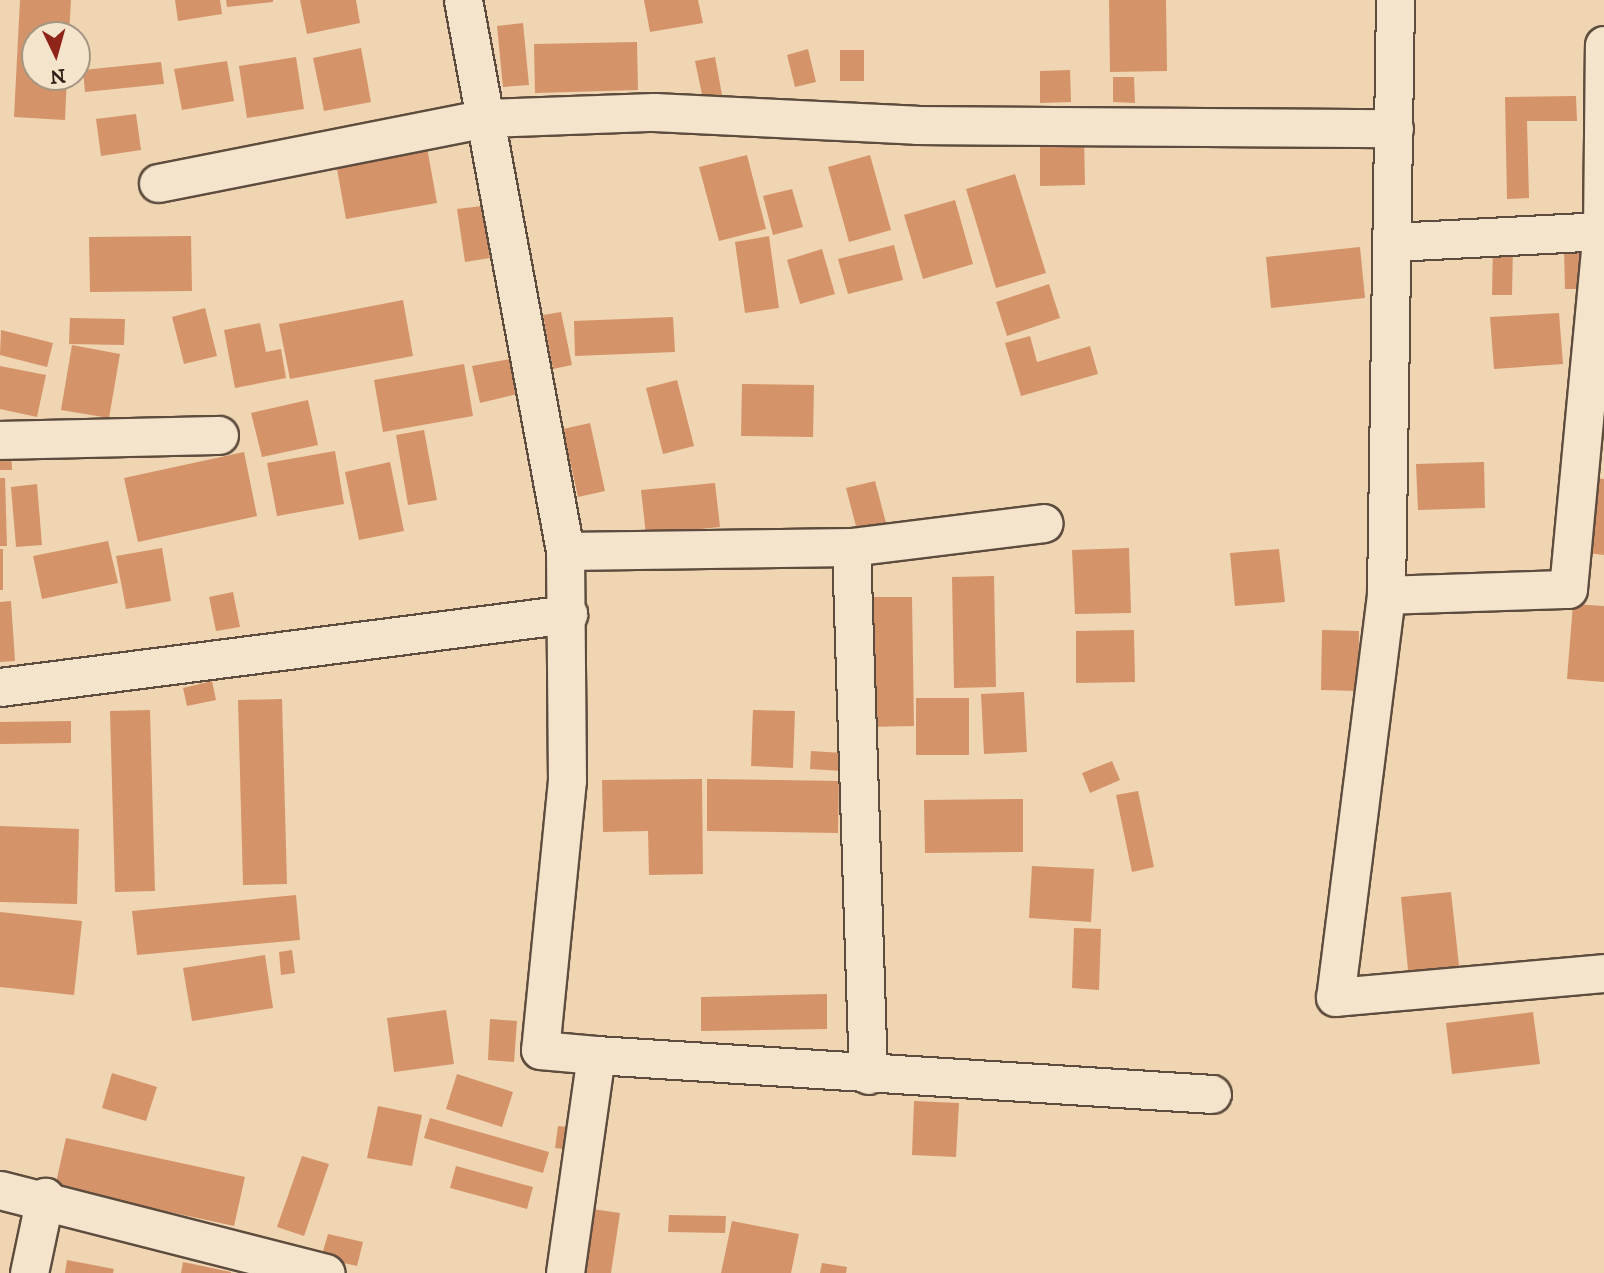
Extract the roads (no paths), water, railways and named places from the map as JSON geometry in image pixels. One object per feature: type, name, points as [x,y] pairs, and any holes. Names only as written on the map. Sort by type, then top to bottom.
[{"type":"street","points":[[463,0],[487,118],[565,551],[568,614],[567,780],[540,1050],[867,1075],[1212,1094]]},
{"type":"street","points":[[1395,0],[1386,595],[1335,997],[1604,973]]},
{"type":"street","points":[[1386,595],[1568,589],[1602,230],[1604,45]]},
{"type":"street","points":[[158,183],[487,118],[654,112],[916,125],[1394,128]]},
{"type":"street","points":[[1393,242],[1602,230]]},
{"type":"street","points":[[0,440],[219,435]]},
{"type":"street","points":[[565,551],[851,547],[1044,523]]},
{"type":"street","points":[[851,547],[867,1075]]},
{"type":"street","points":[[0,687],[568,614]]},
{"type":"street","points":[[565,1273],[596,1055]]},
{"type":"street","points":[[0,1191],[46,1197],[326,1273]]},
{"type":"street","points":[[29,1273],[46,1197]]}]
